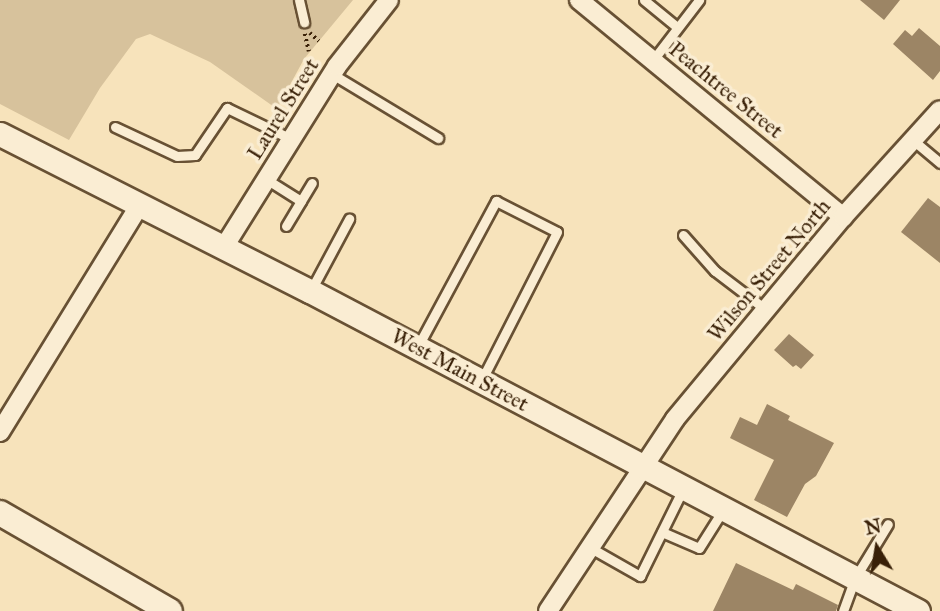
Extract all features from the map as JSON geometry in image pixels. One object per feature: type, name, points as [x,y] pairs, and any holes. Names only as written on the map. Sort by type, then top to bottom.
[{"type":"main road","points":[[0,513],[169,611]]},
{"type":"street","name":"Laurel Street","points":[[224,247],[332,74],[388,0]]},
{"type":"street","name":"Peachtree Street","points":[[579,0],[843,217]]},
{"type":"street","name":"Wilson Street North","points":[[550,610],[675,419],[843,217],[940,110]]},
{"type":"street","name":"West Main Street","points":[[0,134],[310,291],[684,487],[855,578],[888,600],[918,611]]},
{"type":"street","points":[[0,432],[139,204]]},
{"type":"lane","points":[[299,0],[304,22]]},
{"type":"lane","points":[[644,0],[677,27]]},
{"type":"lane","points":[[653,60],[699,0]]},
{"type":"lane","points":[[332,74],[438,138]]},
{"type":"lane","points":[[115,127],[177,156],[195,155],[227,108],[292,139]]},
{"type":"lane","points":[[914,141],[940,163]]},
{"type":"lane","points":[[266,179],[301,201]]},
{"type":"lane","points":[[286,226],[312,183]]},
{"type":"lane","points":[[417,348],[496,201],[557,232],[481,381]]},
{"type":"lane","points":[[310,291],[349,219]]},
{"type":"lane","points":[[683,235],[715,271],[765,309]]},
{"type":"lane","points":[[589,547],[640,576],[684,487]]},
{"type":"lane","points":[[662,531],[699,548],[724,508]]},
{"type":"lane","points":[[843,611],[855,578],[888,524]]},
{"type":"shaded area","points":[[0,0],[353,0],[304,59],[277,109],[210,62],[150,34],[136,39],[100,88],[69,140],[0,104]]},
{"type":"building","points":[[860,0],[900,0],[884,20]]},
{"type":"building","points":[[919,28],[940,46],[940,71],[933,80],[893,44],[905,30],[912,36]]},
{"type":"building","points":[[928,198],[940,207],[940,263],[901,232]]},
{"type":"building","points":[[789,334],[814,355],[801,369],[796,365],[793,367],[774,350]]},
{"type":"building","points":[[767,404],[790,416],[788,420],[834,443],[816,476],[805,484],[787,517],[754,500],[774,460],[730,438],[740,417],[757,425]]},
{"type":"building","points":[[736,563],[793,590],[796,584],[838,605],[836,611],[713,611]]}]
